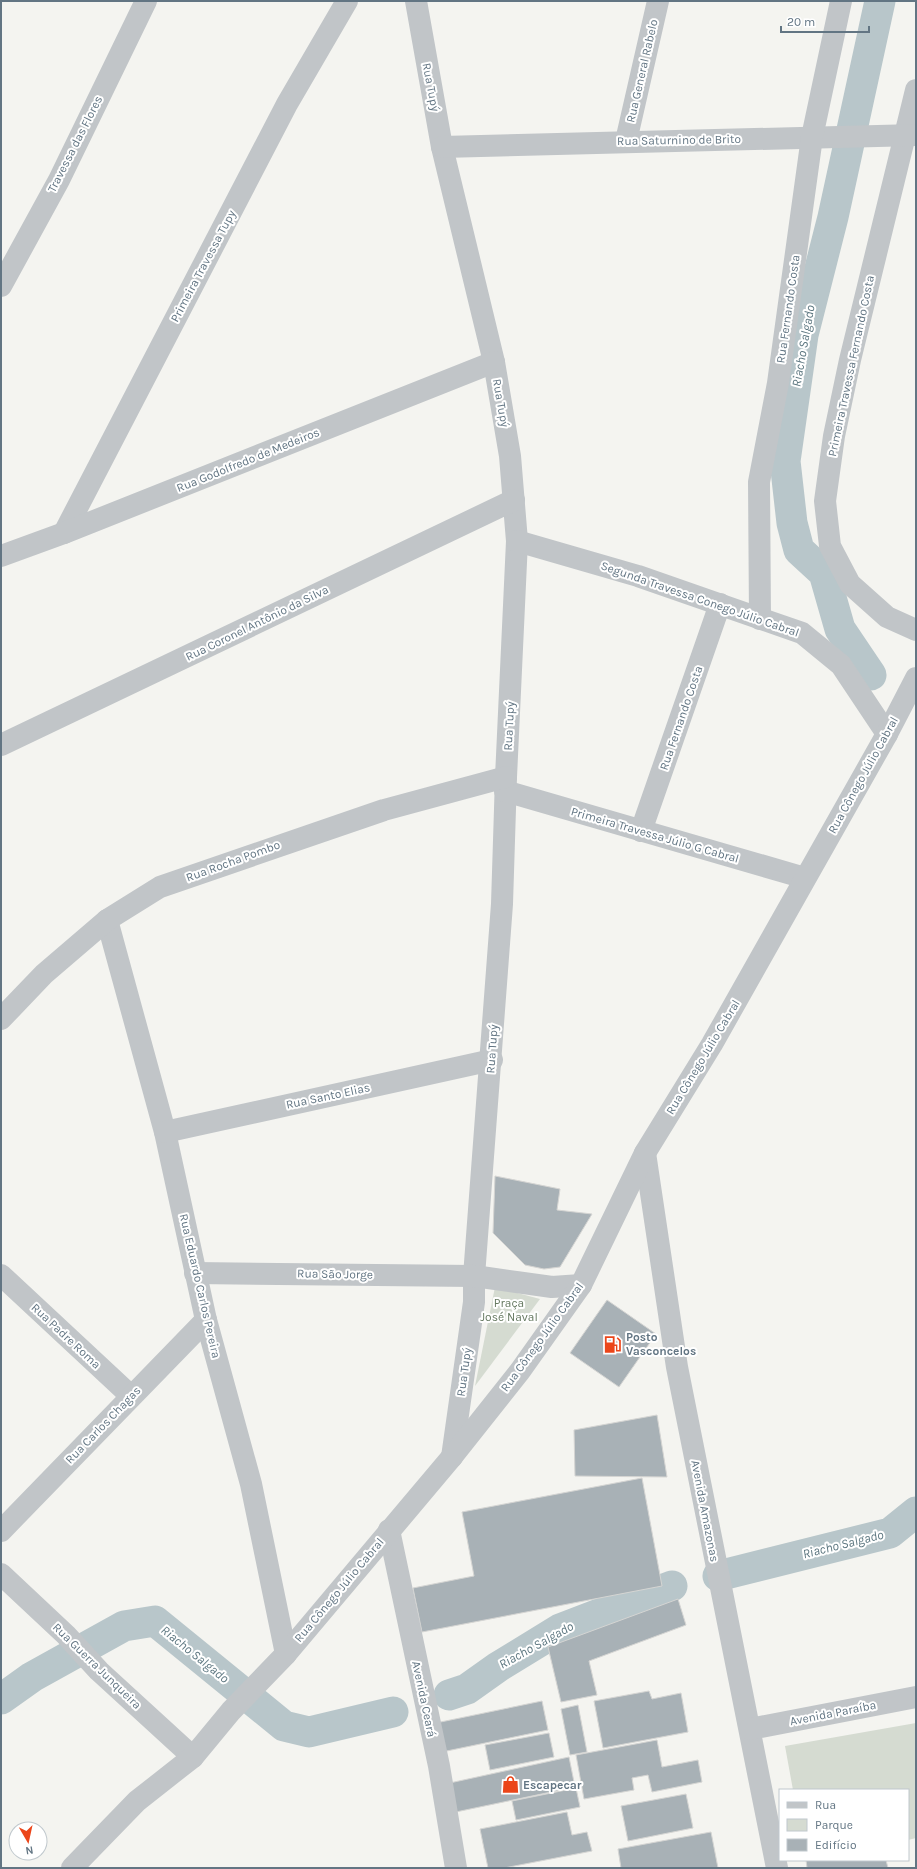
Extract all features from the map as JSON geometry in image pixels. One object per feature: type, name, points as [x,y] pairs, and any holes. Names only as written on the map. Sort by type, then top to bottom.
[{"type":"street","name":"Travessa das Flores","points":[[1,286],[9,253],[58,180],[146,1]]},
{"type":"street","name":"Primeira Travessa Tupy","points":[[64,533],[287,104],[347,1]]},
{"type":"street","name":"Rua Tupý","points":[[416,1],[442,147],[494,362],[510,456],[517,541],[502,904],[492,1060],[474,1276],[474,1302],[451,1458]]},
{"type":"street","name":"Rua General Rabelo","points":[[626,141],[658,1]]},
{"type":"street","name":"Rua Fernando Costa","points":[[760,619],[758,482],[778,383],[814,137],[841,1]]},
{"type":"street","name":"Primeira Travessa Fernando Costa","points":[[916,90],[907,134],[850,360],[834,436],[825,500],[830,546],[850,584],[886,617],[916,630]]},
{"type":"street","name":"Rua Saturnino de Brito","points":[[442,147],[907,134]]},
{"type":"street","name":"Rua Godolfredo de Medeiros","points":[[1,556],[64,533],[494,362]]},
{"type":"street","name":"Rua Coronel Antônio da Silva","points":[[1,746],[514,500]]},
{"type":"street","name":"Segunda Travessa Conego Júlio Cabral","points":[[517,541],[638,576],[802,633],[841,665],[889,731]]},
{"type":"street","name":"Rua Fernando Costa","points":[[641,831],[720,604]]},
{"type":"street","name":"Rua Cônego Júlio Cabral","points":[[72,1868],[137,1801],[193,1757],[231,1711],[259,1684],[286,1654],[451,1458],[520,1370],[581,1285],[645,1153],[712,1044],[889,731],[916,678]]},
{"type":"street","name":"Primeira Travessa Júlio G Cabral","points":[[506,784],[641,831],[805,878]]},
{"type":"street","name":"Rua Rocha Pombo","points":[[1,1019],[44,974],[107,920],[160,887],[252,854],[384,810],[506,784]]},
{"type":"street","name":"Rua Eduardo Carlos Pereira","points":[[107,920],[165,1132],[206,1320],[251,1484],[286,1654]]},
{"type":"street","name":"Rua Santo Elias","points":[[165,1132],[492,1060]]},
{"type":"street","name":"Avenida Amazonas","points":[[645,1153],[677,1367],[777,1868]]},
{"type":"street","name":"Rua São Jorge","points":[[196,1273],[474,1276],[493,1280],[552,1287],[581,1285]]},
{"type":"street","name":"Rua Padre Roma","points":[[1,1275],[131,1396]]},
{"type":"street","name":"Rua Carlos Chagas","points":[[1,1531],[206,1320]]},
{"type":"street","name":"Avenida Ceará","points":[[389,1530],[438,1766],[456,1868]]},
{"type":"street","name":"Rua Guerra Junqueira","points":[[1,1574],[66,1635],[99,1671],[193,1757]]},
{"type":"street","name":"Avenida Paraíba","points":[[750,1729],[916,1697]]},
{"type":"green space","name":"Praça José Naval","points":[[495,1287],[540,1299],[475,1386]]},
{"type":"green space","points":[[916,1723],[916,1838],[909,1840],[909,1789],[793,1789],[785,1746]]},
{"type":"building","points":[[495,1176],[560,1189],[557,1210],[592,1214],[560,1267],[544,1269],[525,1265],[493,1233]]},
{"type":"building","name":"Posto Vasconcelos","points":[[607,1300],[656,1334],[619,1387],[570,1353]]},
{"type":"building","points":[[657,1415],[667,1477],[575,1476],[574,1430]]},
{"type":"building","points":[[642,1478],[662,1586],[422,1632],[413,1588],[474,1576],[462,1512]]},
{"type":"building","points":[[678,1599],[686,1625],[589,1661],[597,1695],[561,1702],[548,1647]]},
{"type":"building","points":[[649,1691],[652,1699],[681,1693],[688,1732],[603,1748],[594,1701]]},
{"type":"building","points":[[542,1701],[548,1730],[437,1753],[431,1724]]},
{"type":"building","points":[[578,1705],[587,1752],[570,1755],[561,1709]]},
{"type":"building","points":[[549,1733],[554,1757],[490,1770],[485,1745]]},
{"type":"building","points":[[657,1740],[662,1767],[698,1760],[702,1782],[652,1792],[648,1775],[632,1778],[634,1790],[584,1799],[576,1755]]},
{"type":"building","name":"Escapecar","points":[[569,1757],[575,1787],[451,1813],[445,1784]]},
{"type":"building","points":[[576,1788],[580,1807],[516,1820],[512,1801]]},
{"type":"building","points":[[686,1794],[693,1828],[628,1841],[621,1806]]},
{"type":"building","points":[[567,1812],[572,1835],[587,1832],[592,1851],[504,1868],[488,1868],[480,1829]]},
{"type":"building","points":[[711,1832],[718,1868],[621,1868],[618,1849]]},
{"type":"building","points":[[806,1861],[886,1861],[888,1868],[807,1868]]},
{"type":"waterway","name":"Riacho Salgado","points":[[871,675],[840,629],[824,573],[799,550],[792,523],[785,461],[803,335],[833,217],[880,1]]},
{"type":"waterway","name":"Riacho Salgado","points":[[718,1576],[890,1533],[916,1512]]},
{"type":"waterway","name":"Riacho Salgado","points":[[449,1695],[467,1689],[498,1667],[560,1629],[672,1586]]},
{"type":"waterway","name":"Riacho Salgado","points":[[1,1699],[32,1677],[124,1626],[155,1621],[284,1726],[309,1732],[393,1712]]},
{"type":"place","name":"Posto Vasconcelos","points":[[613,1344]]},
{"type":"place","name":"Escapecar","points":[[510,1785]]}]
